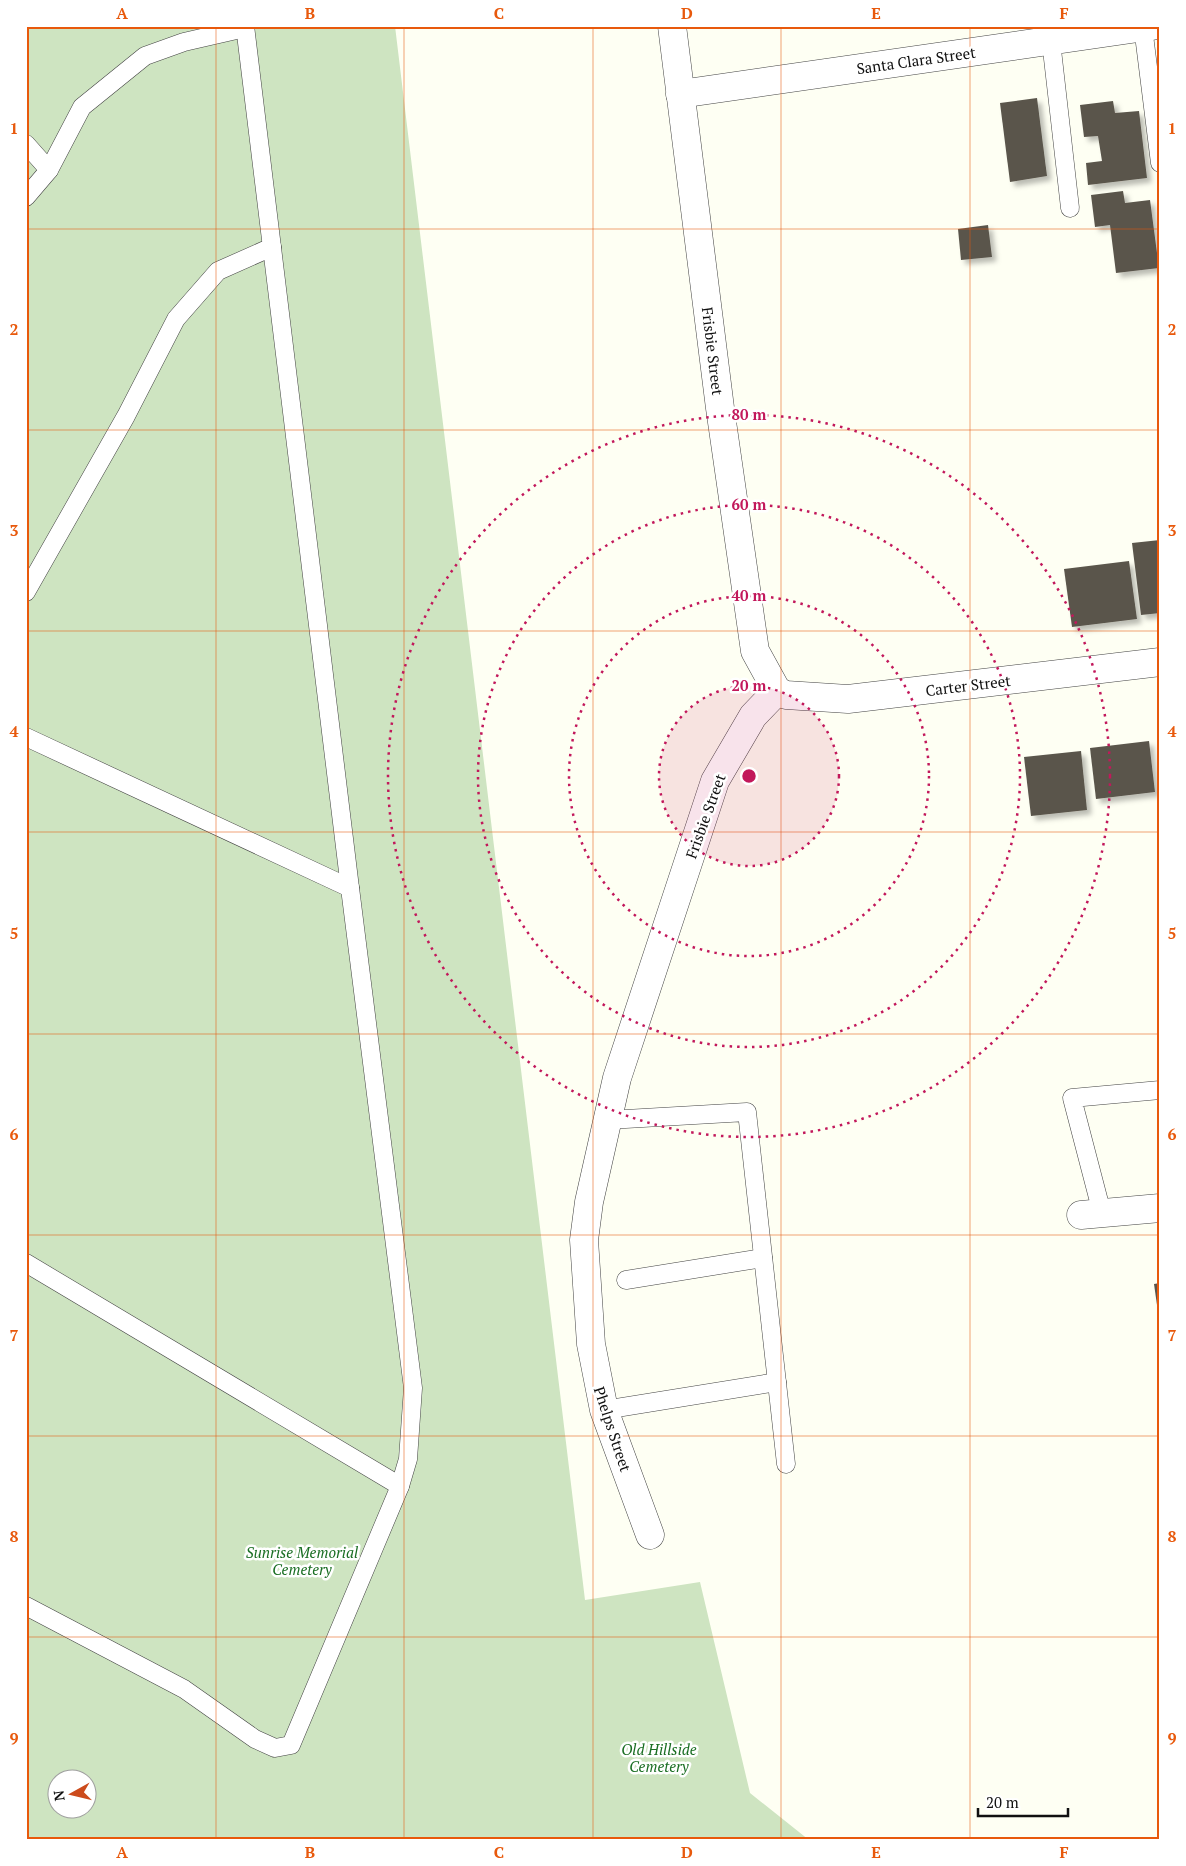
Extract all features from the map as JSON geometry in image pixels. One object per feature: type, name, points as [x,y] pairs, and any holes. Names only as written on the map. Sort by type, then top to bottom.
[{"type":"street","name":"Frisbie Street","points":[[589,1320],[584,1240],[589,1202],[617,1078],[715,780],[753,716],[777,691],[755,651],[720,408],[672,26]]},
{"type":"street","name":"Santa Clara Street","points":[[680,94],[1148,27]]},
{"type":"street","name":"Carter Street","points":[[777,691],[786,695],[848,699],[1160,662]]},
{"type":"street","points":[[1091,1214],[1160,1208]]},
{"type":"street","name":"Phelps Street","points":[[589,1320],[590,1344],[604,1410],[650,1535]]},
{"type":"lane","points":[[26,197],[49,170],[82,107],[145,56],[184,42],[245,27],[413,1388],[408,1459],[400,1486],[291,1746],[275,1748],[255,1739],[184,1689],[26,1606]]},
{"type":"lane","points":[[1148,27],[1160,163]]},
{"type":"lane","points":[[1051,41],[1070,208]]},
{"type":"lane","points":[[26,144],[49,170]]},
{"type":"lane","points":[[26,592],[126,416],[176,319],[218,271],[272,247]]},
{"type":"lane","points":[[26,737],[350,888]]},
{"type":"lane","points":[[1091,1214],[1072,1098],[1160,1090]]},
{"type":"lane","points":[[608,1120],[747,1112],[786,1464]]},
{"type":"lane","points":[[626,1280],[763,1258]]},
{"type":"lane","points":[[26,1263],[400,1486]]},
{"type":"lane","points":[[604,1410],[777,1382]]},
{"type":"green space","name":"Sunrise Memorial Cemetery","points":[[26,26],[395,26],[585,1600],[700,1582],[750,1793],[809,1840],[26,1840]]},
{"type":"building","points":[[1037,98],[1047,176],[1010,182],[1000,103]]},
{"type":"building","points":[[1113,101],[1115,113],[1139,111],[1147,178],[1088,185],[1086,163],[1102,161],[1098,136],[1084,137],[1080,105]]},
{"type":"building","points":[[1123,191],[1125,203],[1150,200],[1159,268],[1116,273],[1110,225],[1095,227],[1091,195]]},
{"type":"building","points":[[988,225],[992,257],[961,260],[958,229]]},
{"type":"building","points":[[1160,540],[1160,613],[1141,615],[1132,543]]},
{"type":"building","points":[[1129,561],[1137,619],[1072,627],[1064,569]]},
{"type":"building","points":[[1149,741],[1155,792],[1096,799],[1090,748]]},
{"type":"building","points":[[1081,751],[1087,810],[1031,816],[1024,757]]},
{"type":"building","points":[[1160,1283],[1160,1319],[1159,1319],[1154,1284]]},
{"type":"park label","name":"Old Hillside Cemetery","points":[[659,1758]]}]
